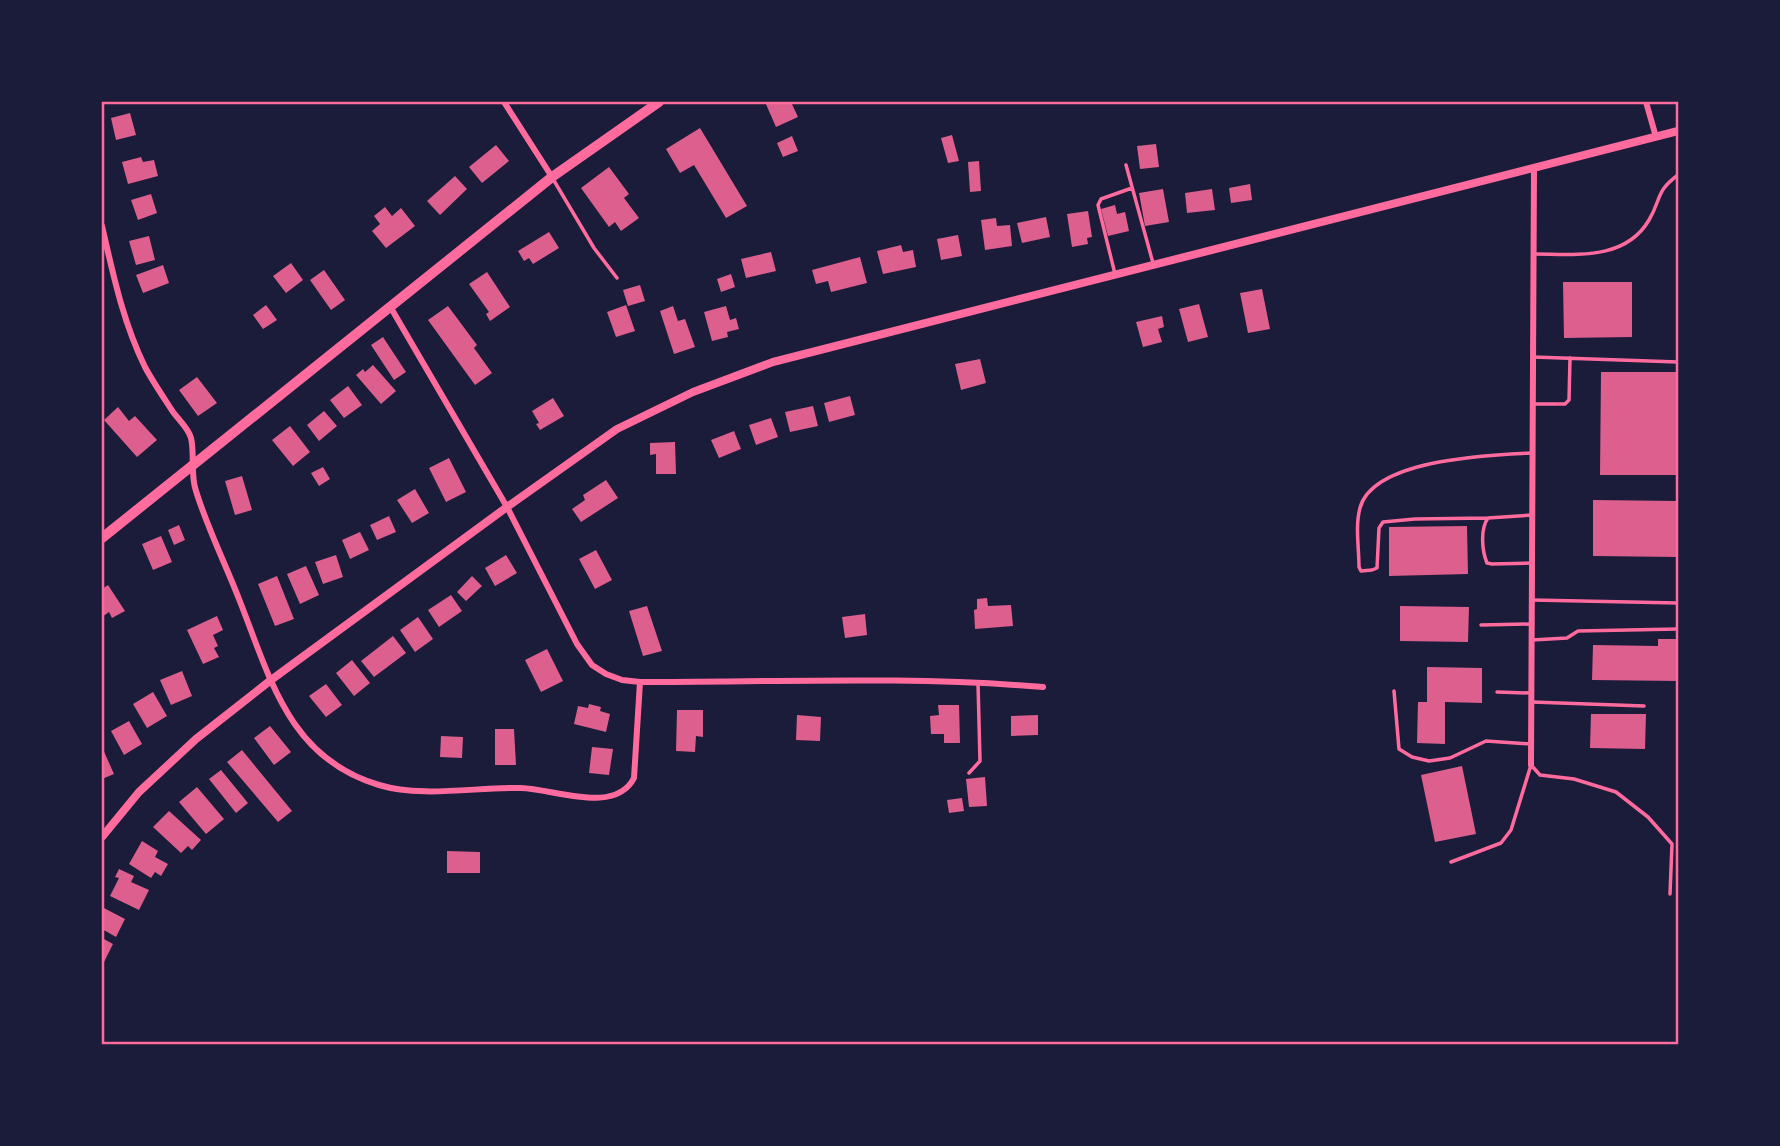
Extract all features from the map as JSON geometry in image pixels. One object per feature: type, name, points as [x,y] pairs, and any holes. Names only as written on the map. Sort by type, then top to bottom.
[{"type":"main road","points":[[102,538],[552,177],[659,102]]},
{"type":"street","points":[[504,102],[552,177]]},
{"type":"street","points":[[1646,102],[1656,137]]},
{"type":"street","points":[[102,837],[139,792],[196,739],[271,680],[617,429],[693,392],[774,362],[1678,131]]},
{"type":"street","points":[[1531,765],[1534,168]]},
{"type":"street","points":[[102,226],[124,318],[146,368],[174,414],[191,435],[195,488],[279,700],[306,740],[334,765],[377,784],[417,791],[488,787],[528,788],[597,799],[620,795],[634,778],[640,682]]},
{"type":"street","points":[[391,308],[506,507],[576,644],[592,665],[622,680],[640,682],[978,681],[1043,687]]},
{"type":"lane","points":[[1126,165],[1153,265]]},
{"type":"lane","points":[[1534,254],[1610,251],[1629,243],[1648,222],[1666,183],[1678,175]]},
{"type":"lane","points":[[552,177],[594,248],[617,278]]},
{"type":"lane","points":[[1115,275],[1098,205],[1101,200],[1132,188]]},
{"type":"lane","points":[[1533,357],[1678,362]]},
{"type":"lane","points":[[1533,404],[1565,404],[1569,400],[1570,358]]},
{"type":"lane","points":[[1532,515],[1383,522],[1379,528],[1377,568],[1361,571],[1359,567],[1360,505],[1368,494],[1388,478],[1404,470],[1432,464],[1479,456],[1533,453]]},
{"type":"lane","points":[[1488,518],[1484,528],[1483,555],[1486,563],[1532,563]]},
{"type":"lane","points":[[1532,600],[1678,603]]},
{"type":"lane","points":[[1481,625],[1532,624]]},
{"type":"lane","points":[[1532,640],[1567,638],[1578,631],[1678,629]]},
{"type":"lane","points":[[969,773],[980,761],[978,681]]},
{"type":"lane","points":[[1394,691],[1399,749],[1412,757],[1429,761],[1450,758],[1486,741],[1531,744]]},
{"type":"lane","points":[[1497,692],[1532,693]]},
{"type":"lane","points":[[1532,702],[1644,706]]},
{"type":"lane","points":[[1451,862],[1501,843],[1511,830],[1531,765]]},
{"type":"lane","points":[[1531,765],[1540,775],[1574,779],[1616,792],[1648,817],[1672,844],[1670,894]]},
{"type":"building","points":[[765,102],[791,102],[798,117],[776,127]]},
{"type":"building","points":[[130,113],[136,135],[116,140],[111,118]]},
{"type":"building","points":[[700,128],[747,206],[726,218],[694,165],[680,173],[666,149]]},
{"type":"building","points":[[952,135],[959,161],[948,163],[941,138]]},
{"type":"building","points":[[792,136],[798,151],[783,157],[777,143]]},
{"type":"building","points":[[1156,144],[1159,167],[1140,169],[1137,146]]},
{"type":"building","points":[[496,145],[509,161],[482,183],[469,167]]},
{"type":"building","points":[[141,157],[143,162],[154,160],[158,176],[128,184],[122,162]]},
{"type":"building","points":[[979,161],[981,191],[970,192],[968,162]]},
{"type":"building","points":[[609,167],[629,194],[624,198],[639,218],[621,231],[615,222],[609,227],[581,188]]},
{"type":"building","points":[[455,176],[467,189],[440,215],[427,201]]},
{"type":"building","points":[[1250,184],[1252,200],[1231,203],[1229,188]]},
{"type":"building","points":[[1163,189],[1169,222],[1145,226],[1139,193]]},
{"type":"building","points":[[1212,189],[1215,210],[1187,213],[1185,193]]},
{"type":"building","points":[[151,194],[157,213],[138,220],[131,200]]},
{"type":"building","points":[[1115,205],[1117,214],[1125,212],[1129,231],[1108,236],[1101,209]]},
{"type":"building","points":[[385,207],[392,216],[401,208],[415,226],[386,248],[372,231],[380,224],[374,216]]},
{"type":"building","points":[[1088,211],[1092,237],[1087,238],[1088,244],[1072,247],[1067,214]]},
{"type":"building","points":[[1046,217],[1050,237],[1022,243],[1017,223]]},
{"type":"building","points":[[996,218],[997,226],[1010,225],[1012,246],[985,250],[981,220]]},
{"type":"building","points":[[549,232],[559,248],[533,264],[529,258],[524,261],[518,251]]},
{"type":"building","points":[[958,235],[962,256],[941,260],[937,239]]},
{"type":"building","points":[[149,236],[155,260],[136,265],[129,241]]},
{"type":"building","points":[[901,245],[903,252],[913,250],[916,267],[883,274],[877,251]]},
{"type":"building","points":[[771,252],[776,271],[746,278],[741,259]]},
{"type":"building","points":[[860,257],[867,283],[831,292],[828,281],[816,284],[812,270]]},
{"type":"building","points":[[291,263],[303,280],[286,293],[273,276]]},
{"type":"building","points":[[163,265],[169,283],[143,293],[136,275]]},
{"type":"building","points":[[324,270],[345,300],[331,310],[310,280]]},
{"type":"building","points":[[487,272],[510,307],[490,321],[486,314],[489,312],[469,284]]},
{"type":"building","points":[[731,274],[735,287],[721,292],[717,279]]},
{"type":"building","points":[[1563,282],[1632,282],[1632,337],[1564,338]]},
{"type":"building","points":[[640,285],[645,301],[628,306],[623,290]]},
{"type":"building","points":[[1262,289],[1270,329],[1248,333],[1240,293]]},
{"type":"building","points":[[1199,304],[1208,337],[1188,342],[1179,309]]},
{"type":"building","points":[[266,305],[277,320],[263,329],[253,315]]},
{"type":"building","points":[[626,305],[635,331],[616,337],[607,312]]},
{"type":"building","points":[[448,306],[477,345],[474,348],[492,373],[475,385],[428,320]]},
{"type":"building","points":[[673,306],[678,321],[685,319],[695,347],[674,354],[660,311]]},
{"type":"building","points":[[726,306],[730,320],[736,318],[739,329],[727,332],[728,337],[712,341],[704,312]]},
{"type":"building","points":[[1162,316],[1164,327],[1158,329],[1162,342],[1143,347],[1136,322]]},
{"type":"building","points":[[383,337],[406,372],[394,380],[371,345]]},
{"type":"building","points":[[980,359],[986,383],[961,390],[955,364]]},
{"type":"building","points":[[373,365],[396,391],[381,404],[356,375]]},
{"type":"building","points":[[1601,372],[1678,372],[1678,475],[1600,475]]},
{"type":"building","points":[[197,377],[217,403],[198,416],[179,390]]},
{"type":"building","points":[[348,386],[362,405],[344,418],[330,400]]},
{"type":"building","points":[[850,396],[855,415],[829,422],[824,403]]},
{"type":"building","points":[[553,398],[564,416],[540,430],[532,411]]},
{"type":"building","points":[[813,406],[818,426],[790,432],[785,412]]},
{"type":"building","points":[[118,407],[129,421],[135,416],[157,440],[137,457],[104,420]]},
{"type":"building","points":[[324,411],[337,426],[319,441],[307,425]]},
{"type":"building","points":[[771,418],[778,437],[756,445],[749,425]]},
{"type":"building","points":[[290,426],[310,452],[293,466],[272,440]]},
{"type":"building","points":[[734,431],[741,449],[719,458],[711,440]]},
{"type":"building","points":[[675,442],[676,474],[656,474],[656,454],[650,455],[650,443]]},
{"type":"building","points":[[449,458],[466,492],[446,502],[429,468]]},
{"type":"building","points":[[323,467],[330,479],[319,486],[311,473]]},
{"type":"building","points":[[242,476],[252,510],[235,515],[225,481]]},
{"type":"building","points":[[606,480],[618,498],[581,522],[572,509],[585,500],[583,495]]},
{"type":"building","points":[[415,489],[429,513],[412,523],[397,500]]},
{"type":"building","points":[[1593,500],[1678,501],[1678,557],[1593,556]]},
{"type":"building","points":[[389,516],[396,532],[377,540],[370,525]]},
{"type":"building","points":[[179,525],[185,540],[174,545],[168,530]]},
{"type":"building","points":[[1467,526],[1468,574],[1389,576],[1389,527]]},
{"type":"building","points":[[360,532],[369,550],[350,559],[342,540]]},
{"type":"building","points":[[161,536],[172,562],[153,570],[142,544]]},
{"type":"building","points":[[596,550],[612,580],[595,589],[579,559]]},
{"type":"building","points":[[336,555],[343,577],[323,584],[315,562]]},
{"type":"building","points":[[506,555],[517,573],[495,586],[485,568]]},
{"type":"building","points":[[306,566],[319,595],[300,604],[287,574]]},
{"type":"building","points":[[277,576],[294,619],[275,626],[258,584]]},
{"type":"building","points":[[472,576],[482,586],[466,601],[457,592]]},
{"type":"building","points":[[108,585],[125,611],[112,618],[109,612],[102,617],[102,589]]},
{"type":"building","points":[[451,595],[462,611],[439,627],[428,610]]},
{"type":"building","points":[[987,598],[988,606],[1011,605],[1013,626],[975,629],[974,610],[977,609],[977,599]]},
{"type":"building","points":[[647,606],[662,651],[643,656],[629,611]]},
{"type":"building","points":[[1400,606],[1469,607],[1468,642],[1400,641]]},
{"type":"building","points":[[865,614],[867,635],[845,638],[842,617]]},
{"type":"building","points":[[217,616],[223,630],[213,635],[218,646],[214,648],[219,657],[203,664],[187,630]]},
{"type":"building","points":[[418,617],[433,639],[415,652],[400,630]]},
{"type":"building","points":[[393,636],[406,653],[374,677],[361,661]]},
{"type":"building","points":[[1658,639],[1678,639],[1678,681],[1592,680],[1593,645],[1658,646]]},
{"type":"building","points":[[547,649],[563,681],[541,692],[525,660]]},
{"type":"building","points":[[352,660],[370,683],[354,696],[336,673]]},
{"type":"building","points":[[1427,667],[1482,668],[1482,703],[1445,702],[1445,744],[1417,743],[1418,702],[1427,702]]},
{"type":"building","points":[[182,671],[192,696],[171,705],[160,680]]},
{"type":"building","points":[[326,684],[342,705],[326,717],[309,696]]},
{"type":"building","points":[[153,692],[167,716],[147,728],[133,704]]},
{"type":"building","points":[[589,704],[601,707],[600,711],[610,714],[606,732],[574,724],[578,706],[588,708]]},
{"type":"building","points":[[938,705],[959,705],[960,743],[944,743],[944,734],[931,734],[930,716],[939,715]]},
{"type":"building","points":[[677,710],[703,710],[703,737],[696,736],[695,752],[676,751]]},
{"type":"building","points":[[1591,714],[1646,714],[1645,749],[1590,748]]},
{"type":"building","points":[[797,715],[821,717],[820,741],[796,740]]},
{"type":"building","points":[[1038,715],[1038,735],[1011,736],[1011,716]]},
{"type":"building","points":[[129,721],[142,744],[124,755],[111,731]]},
{"type":"building","points":[[270,726],[291,752],[274,765],[254,738]]},
{"type":"building","points":[[495,729],[514,729],[516,765],[495,765]]},
{"type":"building","points":[[441,736],[463,737],[462,758],[440,757]]},
{"type":"building","points":[[102,747],[114,774],[102,779]]},
{"type":"building","points":[[592,747],[613,749],[609,775],[589,773]]},
{"type":"building","points":[[242,750],[292,811],[278,822],[227,762]]},
{"type":"building","points":[[1462,766],[1476,834],[1435,842],[1421,775]]},
{"type":"building","points":[[221,770],[248,803],[236,813],[209,779]]},
{"type":"building","points":[[985,777],[987,806],[969,807],[966,779]]},
{"type":"building","points":[[197,787],[224,819],[206,834],[179,802]]},
{"type":"building","points":[[962,798],[964,811],[949,813],[947,800]]},
{"type":"building","points":[[169,811],[201,840],[192,850],[188,846],[181,853],[153,827]]},
{"type":"building","points":[[142,841],[158,851],[155,857],[168,864],[161,876],[155,872],[151,878],[129,864]]},
{"type":"building","points":[[447,851],[480,852],[480,873],[447,873]]},
{"type":"building","points":[[119,869],[134,876],[131,882],[149,890],[139,910],[110,896],[119,878],[115,877]]},
{"type":"building","points":[[102,907],[125,919],[116,937],[102,929]]},
{"type":"building","points":[[102,938],[113,944],[102,966]]}]
